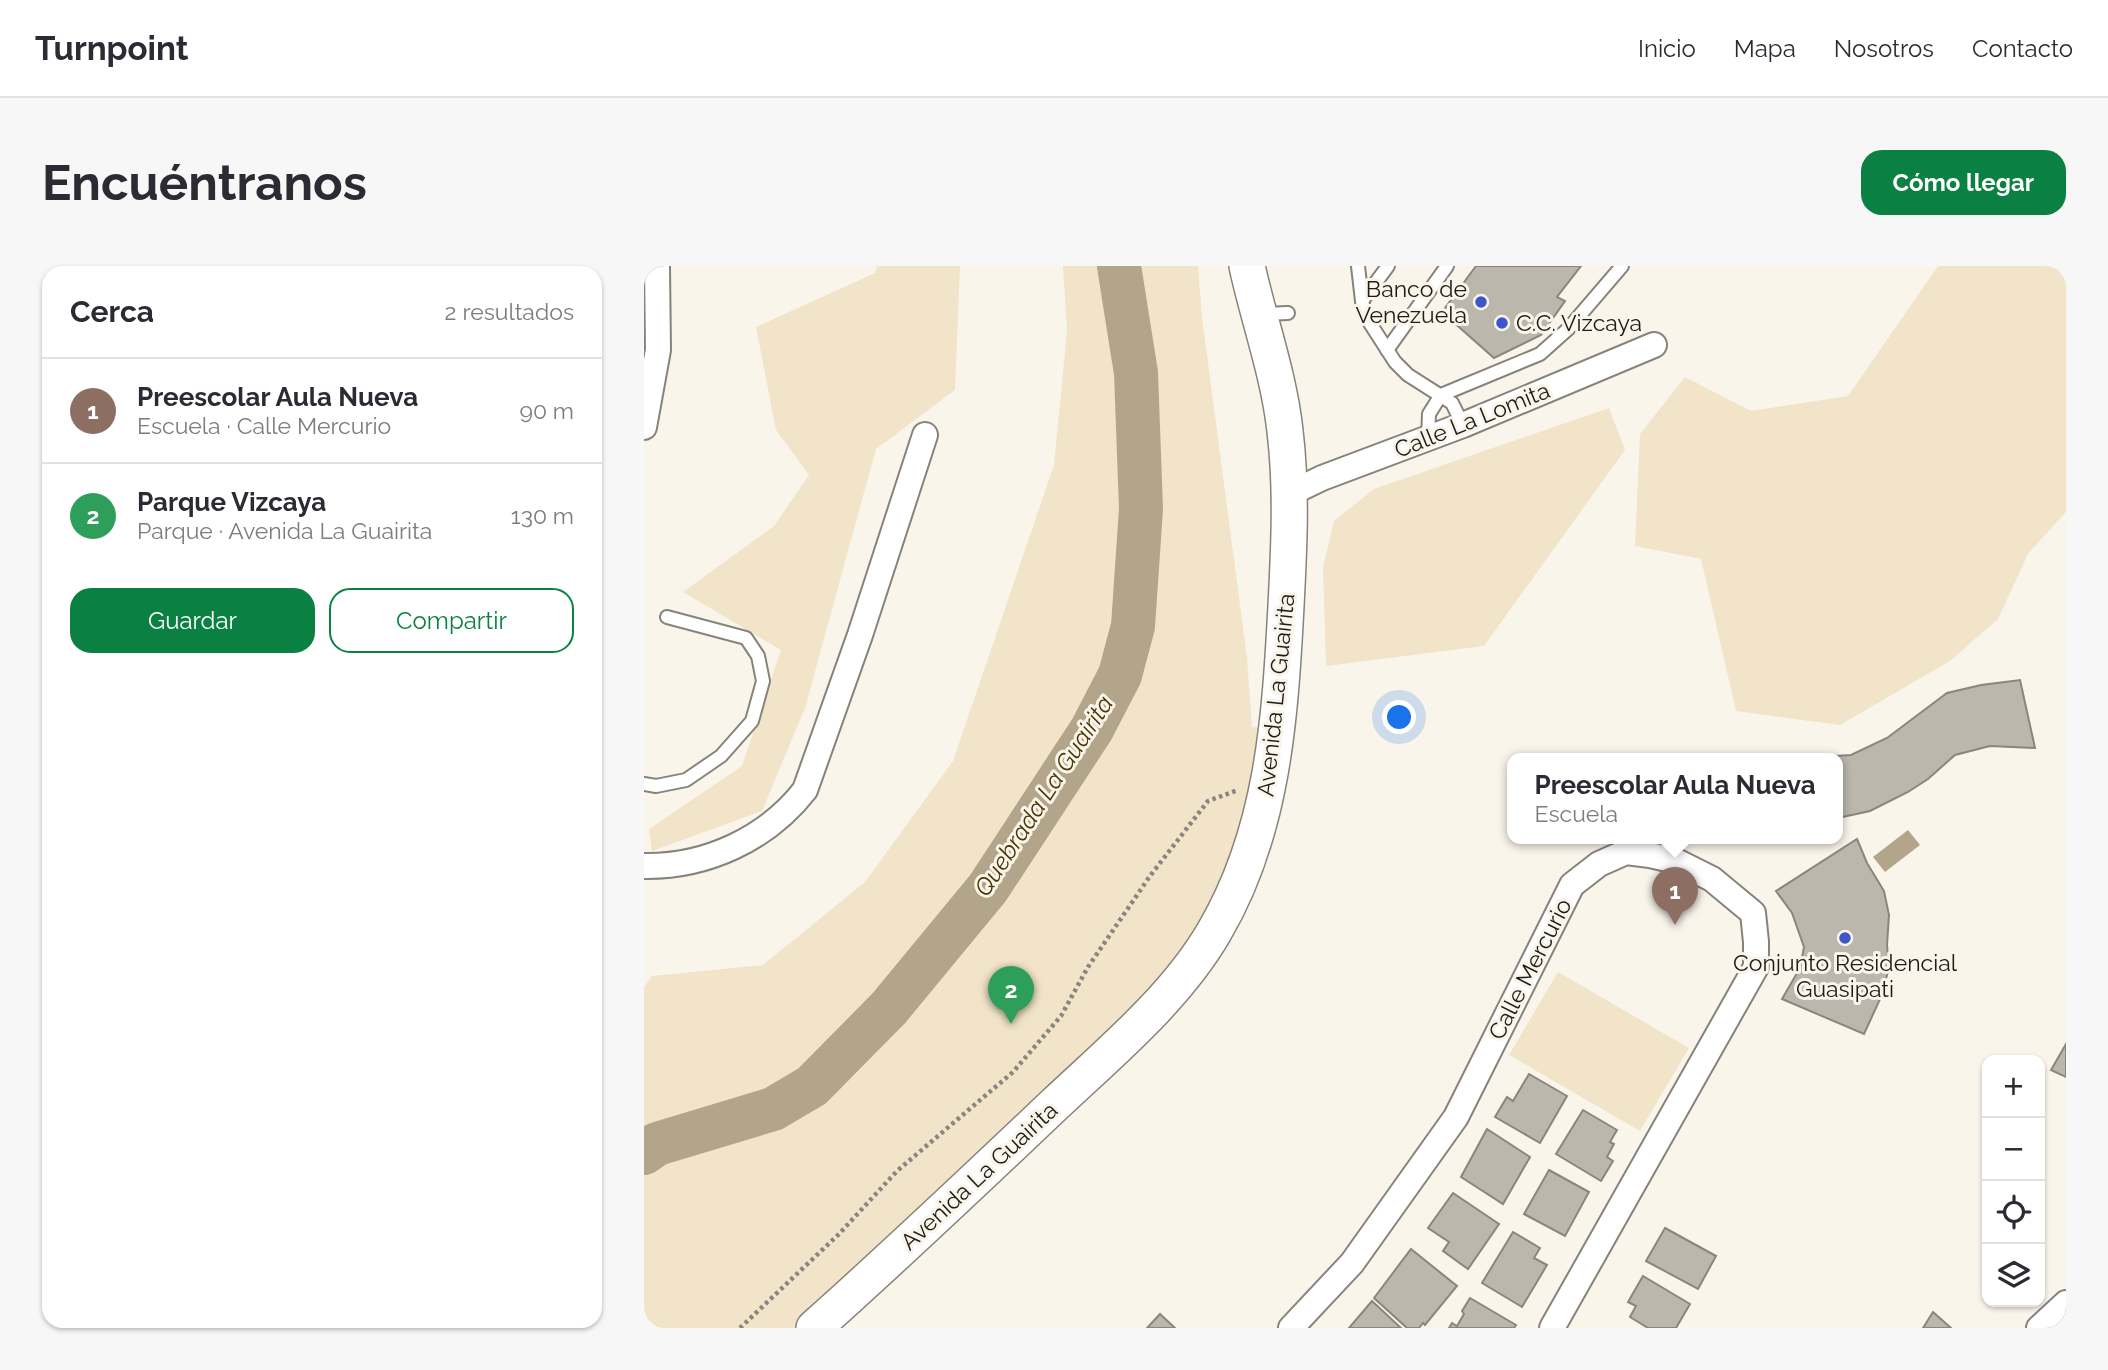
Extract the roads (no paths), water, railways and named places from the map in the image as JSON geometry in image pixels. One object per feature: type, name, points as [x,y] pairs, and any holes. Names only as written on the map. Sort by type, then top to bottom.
[{"type":"street","points":[[644,427],[657,350],[657,266]]},
{"type":"street","name":"Avenida La Guairita","points":[[814,1328],[881,1269],[1125,1037],[1199,956],[1214,933],[1247,863],[1265,806],[1274,749],[1284,656],[1289,494],[1274,313],[1248,266]]},
{"type":"street","name":"Calle La Lomita","points":[[1289,494],[1322,478],[1463,425],[1654,345]]},
{"type":"street","points":[[644,866],[688,864],[735,846],[773,824],[805,790],[926,435]]},
{"type":"street","name":"Calle Mercurio","points":[[1291,1328],[1352,1263],[1456,1117],[1572,885],[1598,864],[1626,852],[1676,861],[1712,879],[1753,913],[1756,967],[1552,1328]]},
{"type":"street","points":[[2039,1328],[2066,1303]]},
{"type":"lane","points":[[1358,266],[1366,317],[1387,350],[1408,375],[1452,403],[1463,425]]},
{"type":"lane","points":[[1362,301],[1388,266]]},
{"type":"lane","points":[[1387,350],[1447,266]]},
{"type":"lane","points":[[1428,438],[1429,414],[1441,395],[1540,354],[1568,329],[1622,266]]},
{"type":"lane","points":[[644,784],[656,786],[686,780],[720,756],[752,721],[763,681],[758,656],[746,638],[667,617]]},
{"type":"waterway","name":"Quebrada La Guairita","points":[[644,1153],[657,1144],[773,1109],[812,1086],[889,1008],[988,888],[1092,729],[1120,675],[1133,626],[1141,509],[1136,373],[1119,266]]},
{"type":"place","name":"Banco de Venezuela","points":[[1481,302]]},
{"type":"place","name":"C.C. Vizcaya","points":[[1502,323]]},
{"type":"place","name":"Preescolar Aula Nueva","points":[[1675,925]]},
{"type":"place","name":"Conjunto Residencial Guasipati","points":[[1845,938]]},
{"type":"place","name":"Parque Vizcaya","points":[[1011,1024]]}]
